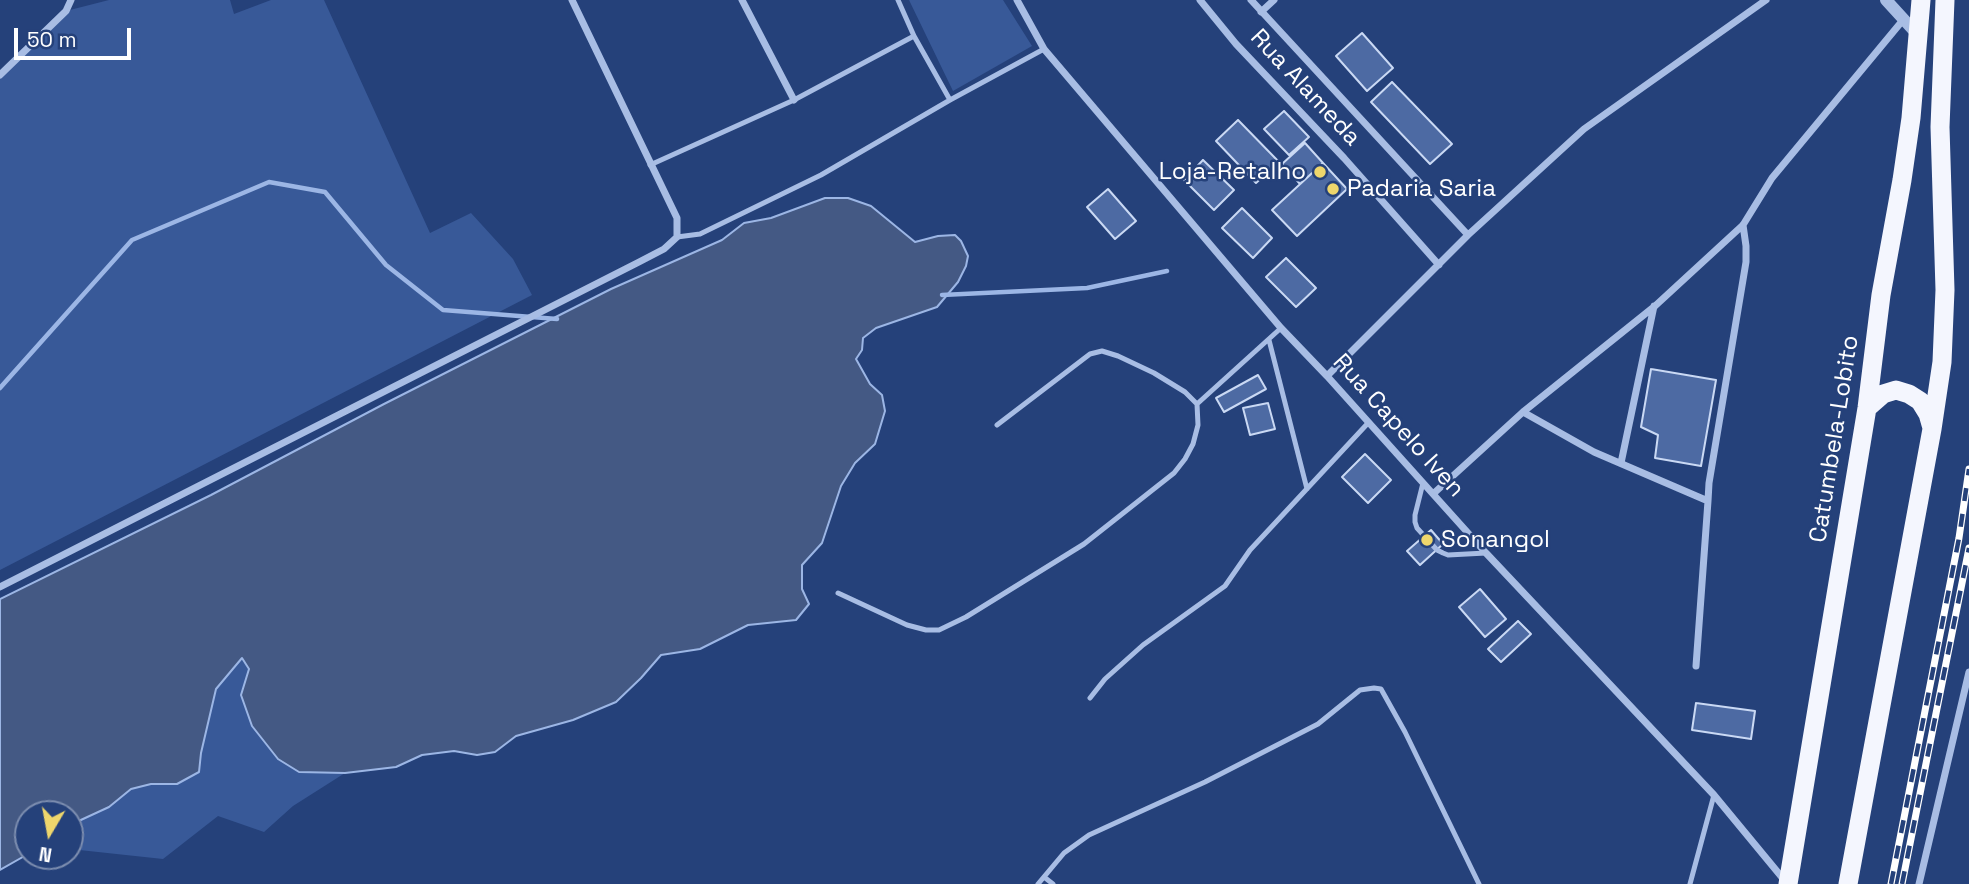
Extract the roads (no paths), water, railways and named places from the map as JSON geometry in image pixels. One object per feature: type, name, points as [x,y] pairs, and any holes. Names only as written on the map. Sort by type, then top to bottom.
[{"type":"highway","name":"Catumbela-Lobito","points":[[1788,884],[1867,408],[1881,295],[1902,180],[1911,118],[1921,0]]},
{"type":"highway","points":[[1848,884],[1942,362],[1945,290],[1940,127],[1945,0]]},
{"type":"highway","points":[[1867,408],[1883,394],[1896,390],[1909,394],[1920,401],[1928,414],[1932,429]]},
{"type":"street","points":[[0,75],[66,10],[71,0]]},
{"type":"street","points":[[0,587],[639,262],[664,249],[677,237],[677,218],[572,0]]},
{"type":"street","points":[[742,0],[794,100]]},
{"type":"street","name":"Rua Capelo Iven","points":[[1017,0],[1044,49],[1281,328],[1486,553],[1714,794],[1788,884]]},
{"type":"street","name":"Rua Alameda","points":[[1200,0],[1236,44],[1344,158],[1439,265]]},
{"type":"street","name":"Rua Alameda","points":[[1251,0],[1468,235]]},
{"type":"street","points":[[1261,12],[1274,0]]},
{"type":"street","points":[[1327,376],[1468,235],[1584,129],[1766,0]]},
{"type":"street","points":[[1886,0],[1918,35]]},
{"type":"street","points":[[1433,494],[1522,412],[1655,306],[1743,225],[1772,178],[1903,20]]},
{"type":"street","points":[[1696,666],[1709,483],[1746,262],[1743,225]]},
{"type":"street","points":[[1621,463],[1655,306]]},
{"type":"street","points":[[1522,412],[1594,452],[1708,501]]},
{"type":"street","points":[[1919,884],[1969,672]]},
{"type":"lane","points":[[898,0],[914,36],[950,100]]},
{"type":"lane","points":[[650,165],[794,100],[914,36]]},
{"type":"lane","points":[[677,237],[700,234],[821,175],[1044,49]]},
{"type":"lane","points":[[1198,404],[1281,328]]},
{"type":"lane","points":[[1269,340],[1307,489]]},
{"type":"lane","points":[[838,593],[907,625],[926,630],[939,629],[966,617],[1084,544],[1174,473],[1193,444],[1198,425],[1198,404],[1185,392],[1154,373],[1102,351],[1090,354],[998,425]]},
{"type":"lane","points":[[1090,698],[1105,679],[1143,645],[1225,586],[1250,550],[1369,422]]},
{"type":"lane","points":[[1423,484],[1415,522],[1417,528],[1437,550],[1448,555],[1486,553]]},
{"type":"lane","points":[[1038,884],[1063,853],[1090,835],[1205,782],[1318,724],[1360,690],[1374,688],[1381,690],[1405,732],[1479,884]]},
{"type":"lane","points":[[1690,884],[1714,794]]},
{"type":"lane","points":[[1044,877],[1053,884]]},
{"type":"waterway","points":[[0,388],[132,240],[269,182],[325,192],[386,265],[443,310],[557,319]]},
{"type":"waterway","points":[[942,295],[1087,288],[1167,271]]},
{"type":"railway","points":[[1891,884],[1959,538],[1969,469]]},
{"type":"railway","points":[[1902,884],[1969,548]]},
{"type":"place","name":"Loja-Retalho","points":[[1320,172]]},
{"type":"place","name":"Padaria Saria","points":[[1333,189]]},
{"type":"place","name":"Sonangol","points":[[1427,540]]}]
